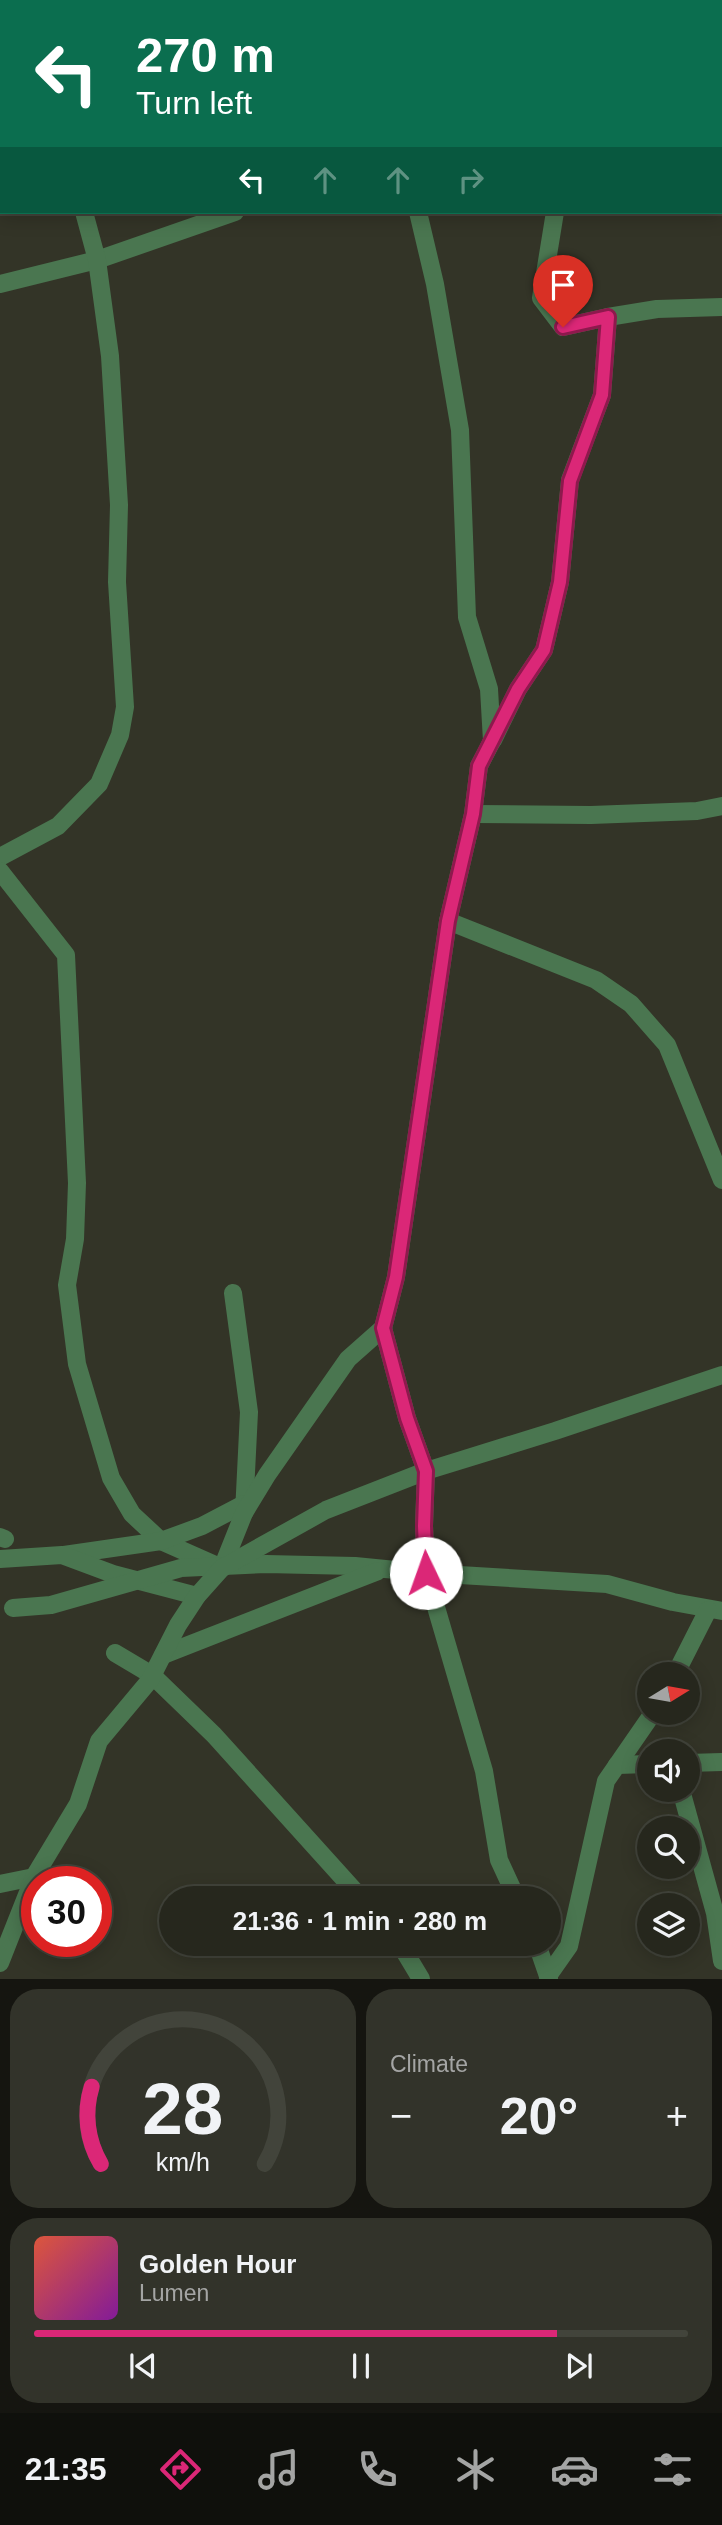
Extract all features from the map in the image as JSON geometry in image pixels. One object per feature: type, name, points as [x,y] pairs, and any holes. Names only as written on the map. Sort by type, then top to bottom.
[{"type":"street","points":[[0,857],[58,826],[99,783],[120,734],[125,706],[117,582],[119,505],[110,356],[97,260],[86,214]]},
{"type":"street","points":[[0,284],[97,260],[229,214]]},
{"type":"street","points":[[418,214],[435,284],[460,430],[467,617],[489,689],[492,741]]},
{"type":"street","points":[[555,214],[541,298],[563,327],[657,309],[722,307]]},
{"type":"street","points":[[511,1886],[499,1860],[484,1771],[426,1573],[426,1471],[407,1418],[383,1328],[396,1277],[448,921],[473,814],[479,766],[518,689],[544,650],[560,582],[570,481],[602,395],[608,317]]},
{"type":"street","points":[[473,814],[605,814],[697,811],[722,806]]},
{"type":"street","points":[[0,871],[66,955],[77,1183],[75,1239],[67,1285],[77,1364],[111,1478],[132,1514],[161,1541],[222,1567]]},
{"type":"street","points":[[448,921],[596,980],[631,1004],[667,1045],[722,1180]]},
{"type":"street","points":[[233,1293],[249,1412],[244,1508]]},
{"type":"street","points":[[41,1866],[78,1804],[99,1741],[152,1675],[178,1625],[197,1596],[222,1567],[244,1508],[348,1359],[383,1328]]},
{"type":"street","points":[[222,1567],[326,1510],[426,1471],[722,1375]]},
{"type":"street","points":[[0,1559],[62,1555],[161,1541],[244,1508]]},
{"type":"street","points":[[62,1555],[113,1574],[197,1596]]},
{"type":"street","points":[[13,1608],[51,1605],[181,1568],[266,1564],[607,1584],[715,1610],[683,1662]]},
{"type":"street","points":[[163,1655],[384,1569]]},
{"type":"street","points":[[115,1653],[152,1675],[214,1735],[350,1886]]},
{"type":"street","points":[[548,1978],[569,1946],[606,1781],[644,1726]]},
{"type":"street","points":[[700,1763],[722,1762]]},
{"type":"street","points":[[617,1765],[637,1764]]},
{"type":"street","points":[[684,1802],[715,1913],[722,1961]]},
{"type":"street","points":[[0,1884],[21,1880]]},
{"type":"street","points":[[0,1963],[21,1910]]},
{"type":"street","points":[[407,1956],[421,1979]]},
{"type":"street","points":[[541,1956],[548,1978]]},
{"type":"route","points":[[426,1573],[426,1471],[407,1418],[383,1328],[396,1277],[448,921],[473,814],[479,766],[518,689],[544,650],[560,582],[570,481],[602,395],[608,317],[563,327]]}]
